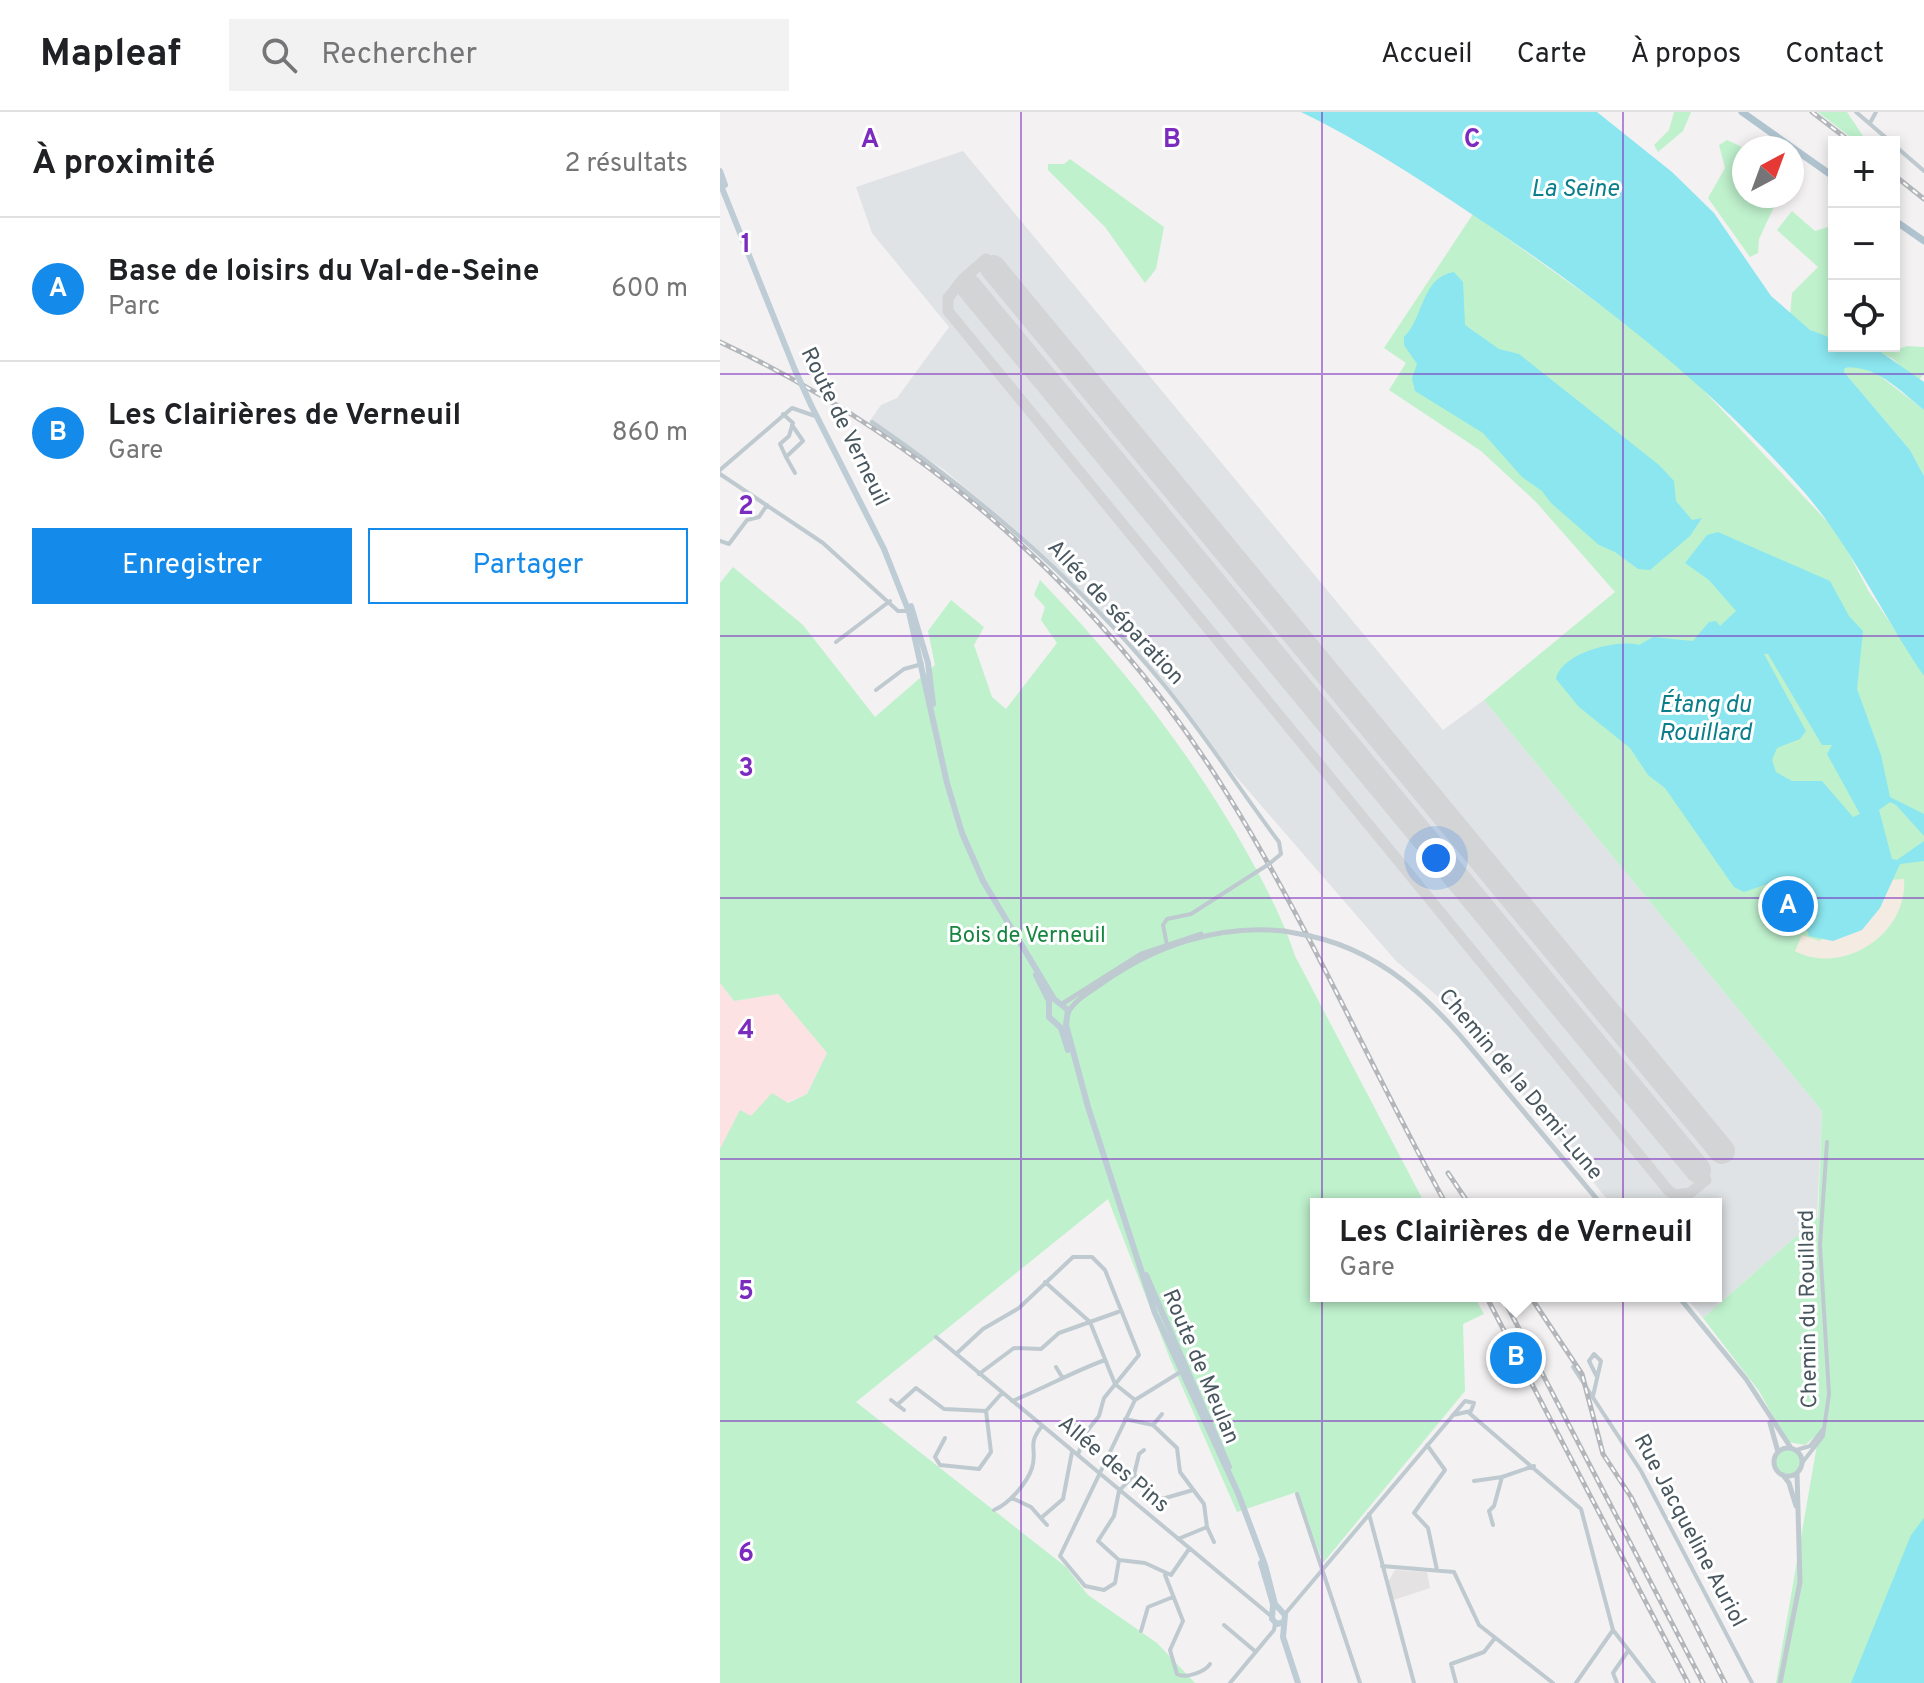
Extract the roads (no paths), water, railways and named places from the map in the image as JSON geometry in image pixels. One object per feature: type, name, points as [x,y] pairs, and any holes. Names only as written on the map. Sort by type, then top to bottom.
[{"type":"main road","points":[[1742,112],[1828,173]]},
{"type":"main road","name":"Route de Verneuil","points":[[720,171],[775,320]]},
{"type":"main road","name":"Route de Verneuil","points":[[720,183],[795,370],[910,608],[927,655],[932,712]]},
{"type":"main road","points":[[1900,224],[1924,241]]},
{"type":"main road","name":"Route de Verneuil","points":[[884,549],[910,608],[962,833],[983,881],[1068,1016]]},
{"type":"main road","name":"Route de Verneuil","points":[[1009,924],[1046,994],[1055,1022]]},
{"type":"main road","points":[[1049,1010],[1060,1004]]},
{"type":"main road","points":[[1055,1022],[1068,1016]]},
{"type":"main road","name":"Route de Meulan","points":[[1068,1016],[1069,1039],[1088,1107]]},
{"type":"main road","name":"Route de Meulan","points":[[1055,1022],[1062,1031],[1155,1313],[1185,1372],[1238,1493],[1255,1536],[1275,1604],[1283,1615]]},
{"type":"main road","name":"Route de Meulan","points":[[1255,1536],[1274,1619],[1282,1634],[1297,1683]]},
{"type":"main road","points":[[1274,1619],[1283,1615]]},
{"type":"main road","points":[[1274,1619],[1283,1615]]},
{"type":"main road","points":[[1282,1634],[1283,1615]]},
{"type":"street","points":[[1856,112],[1884,136]]},
{"type":"street","points":[[1870,123],[1876,112]]},
{"type":"street","points":[[1900,151],[1924,171]]},
{"type":"street","points":[[817,417],[796,407],[783,414],[720,472],[823,543],[890,601],[910,608]]},
{"type":"street","points":[[783,414],[791,419],[792,425],[789,436],[780,444],[795,473]]},
{"type":"street","name":"Allée de séparation","points":[[872,422],[986,506],[1034,549],[1129,646],[1164,685],[1279,842],[1281,854],[1269,864],[1191,914],[1167,919],[1163,925],[1167,946]]},
{"type":"street","points":[[786,457],[803,441],[792,425]]},
{"type":"street","points":[[720,541],[729,544],[747,520],[760,516],[767,505]]},
{"type":"street","points":[[836,642],[890,601],[900,598],[902,592]]},
{"type":"street","points":[[876,690],[904,669],[922,664],[927,655]]},
{"type":"street","name":"Chemin de la Demi-Lune","points":[[1167,946],[1230,930],[1284,931],[1339,944],[1387,967],[1438,1009],[1596,1198]]},
{"type":"street","points":[[1060,1004],[1123,964],[1167,946]]},
{"type":"street","points":[[1068,1016],[1074,1004],[1111,977],[1167,946]]},
{"type":"street","name":"Chemin du Rouillard","points":[[1797,1473],[1819,1444],[1825,1426],[1829,1361],[1820,1245],[1827,1142]]},
{"type":"street","points":[[956,1354],[983,1329],[1019,1308],[1073,1257],[1092,1257],[1105,1270],[1139,1355],[1104,1398],[1099,1416],[1084,1435],[1078,1456]]},
{"type":"street","points":[[1045,1282],[1090,1322],[1115,1384],[1135,1400]]},
{"type":"street","points":[[1683,1302],[1746,1379],[1802,1463]]},
{"type":"street","points":[[979,1374],[1009,1350],[1020,1347],[1041,1349],[1054,1335],[1119,1311]]},
{"type":"street","name":"Allée des Pins","points":[[936,1337],[1274,1619]]},
{"type":"street","points":[[1594,1398],[1601,1359],[1594,1354],[1589,1360],[1596,1375]]},
{"type":"street","points":[[1012,1401],[1105,1360]]},
{"type":"street","points":[[1056,1367],[1062,1377]]},
{"type":"street","points":[[1573,1367],[1594,1398]]},
{"type":"street","points":[[1119,1560],[1115,1583],[1106,1591],[1085,1586],[1060,1556],[1135,1400],[1185,1372]]},
{"type":"street","points":[[897,1405],[916,1388],[944,1409],[986,1411]]},
{"type":"street","points":[[945,1438],[935,1457],[940,1465],[979,1469],[991,1452],[986,1411],[1002,1393]]},
{"type":"street","name":"Rue Jacqueline Auriol","points":[[1594,1398],[1641,1471],[1752,1683]]},
{"type":"street","points":[[891,1400],[904,1410]]},
{"type":"street","points":[[1283,1615],[1463,1402],[1471,1400],[1484,1423]]},
{"type":"street","points":[[1463,1402],[1467,1411],[1581,1509],[1613,1630],[1654,1683]]},
{"type":"street","points":[[1453,1415],[1474,1407]]},
{"type":"street","points":[[1153,1425],[1162,1414]]},
{"type":"street","points":[[1768,1414],[1778,1453],[1774,1463],[1789,1483],[1800,1518]]},
{"type":"street","points":[[1125,1419],[1153,1425],[1177,1448],[1180,1472],[1204,1504],[1207,1527],[1214,1542]]},
{"type":"street","points":[[1070,1420],[1084,1435]]},
{"type":"street","points":[[994,1510],[1012,1498],[1031,1471],[1031,1442],[1042,1426]]},
{"type":"street","name":"Chemin du Rouillard","points":[[1778,1453],[1810,1446],[1825,1426]]},
{"type":"street","points":[[1427,1445],[1445,1470],[1417,1504],[1414,1513],[1428,1528],[1437,1570]]},
{"type":"street","points":[[1144,1450],[1139,1454],[1134,1475],[1119,1491],[1114,1516],[1098,1541],[1119,1560],[1145,1563],[1165,1575],[1171,1575],[1179,1567],[1189,1549]]},
{"type":"street","points":[[1041,1518],[1063,1499],[1072,1452]]},
{"type":"street","points":[[1474,1481],[1502,1477],[1534,1466]]},
{"type":"street","points":[[1780,1683],[1800,1582],[1797,1473],[1782,1474]]},
{"type":"street","points":[[1134,1475],[1162,1499],[1193,1490]]},
{"type":"street","points":[[1493,1525],[1489,1511],[1494,1506],[1502,1477]]},
{"type":"street","points":[[1297,1494],[1360,1683]]},
{"type":"street","points":[[1012,1498],[1031,1507],[1047,1525]]},
{"type":"street","points":[[1369,1514],[1413,1682]]},
{"type":"street","points":[[1178,1539],[1207,1527]]},
{"type":"street","points":[[1382,1566],[1437,1570],[1459,1576],[1473,1617],[1553,1683]]},
{"type":"street","points":[[1165,1575],[1183,1621],[1170,1650],[1177,1674],[1185,1677],[1210,1664]]},
{"type":"street","points":[[1141,1631],[1148,1607],[1173,1597]]},
{"type":"street","points":[[1230,1683],[1272,1632],[1274,1619]]},
{"type":"street","points":[[1224,1625],[1256,1652]]},
{"type":"street","points":[[1576,1683],[1613,1630]]},
{"type":"street","points":[[1272,1632],[1282,1634]]},
{"type":"street","points":[[1456,1683],[1451,1664],[1484,1652],[1495,1638]]},
{"type":"street","points":[[1617,1683],[1613,1673],[1628,1651]]},
{"type":"water","name":"La Seine","points":[[1301,112],[1597,112],[1672,172],[1714,213],[1771,296],[1810,330],[1828,337],[1828,352],[1881,352],[1924,382],[1924,410],[1878,375],[1856,368],[1845,368],[1844,372],[1910,450],[1924,476],[1924,676],[1822,514],[1768,452],[1729,414],[1646,341],[1558,274],[1386,158]]},
{"type":"water","points":[[1454,272],[1463,282],[1465,325],[1499,349],[1519,354],[1659,465],[1674,481],[1676,501],[1692,520],[1702,518],[1690,536],[1650,570],[1638,569],[1615,552],[1599,545],[1551,503],[1542,491],[1522,477],[1483,433],[1415,391],[1412,378],[1417,364],[1404,345],[1404,337],[1435,282],[1443,275]]},
{"type":"water","name":"Étang du Rouillard","points":[[1718,532],[1830,581],[1849,616],[1863,631],[1857,689],[1881,755],[1890,797],[1924,814],[1924,836],[1896,805],[1890,802],[1879,810],[1892,859],[1897,860],[1924,841],[1924,861],[1900,864],[1880,908],[1862,930],[1833,941],[1809,936],[1805,925],[1773,882],[1744,892],[1734,887],[1665,788],[1648,775],[1630,748],[1579,707],[1556,679],[1568,662],[1591,650],[1617,644],[1639,645],[1653,637],[1693,641],[1709,622],[1716,621],[1720,626],[1736,611],[1709,580],[1685,563],[1707,535]],"holes":[[[1764,654],[1768,654],[1822,745],[1832,745],[1827,754],[1860,814],[1853,817],[1822,781],[1792,781],[1776,772],[1772,760],[1777,748],[1800,739],[1806,731]]]},
{"type":"water","points":[[1924,1518],[1924,1683],[1851,1683],[1911,1535]]},
{"type":"railway","points":[[1812,112],[1843,136]]},
{"type":"railway","points":[[1900,180],[1924,199]]},
{"type":"railway","points":[[720,342],[796,381],[869,425],[938,475],[1004,529],[1066,588],[1123,651],[1176,718],[1254,839],[1311,942],[1443,1198]]},
{"type":"railway","points":[[1448,1173],[1465,1198]]},
{"type":"railway","points":[[1489,1302],[1688,1683]]},
{"type":"railway","points":[[1505,1302],[1703,1683]]},
{"type":"railway","points":[[1534,1302],[1582,1374],[1603,1454],[1631,1497],[1725,1683]]},
{"type":"place","name":"Base de loisirs du Val-de-Seine","points":[[1788,906]]},
{"type":"place","name":"Les Clairières de Verneuil","points":[[1516,1358]]},
{"type":"park label","name":"Bois de Verneuil","points":[[1027,936]]}]
